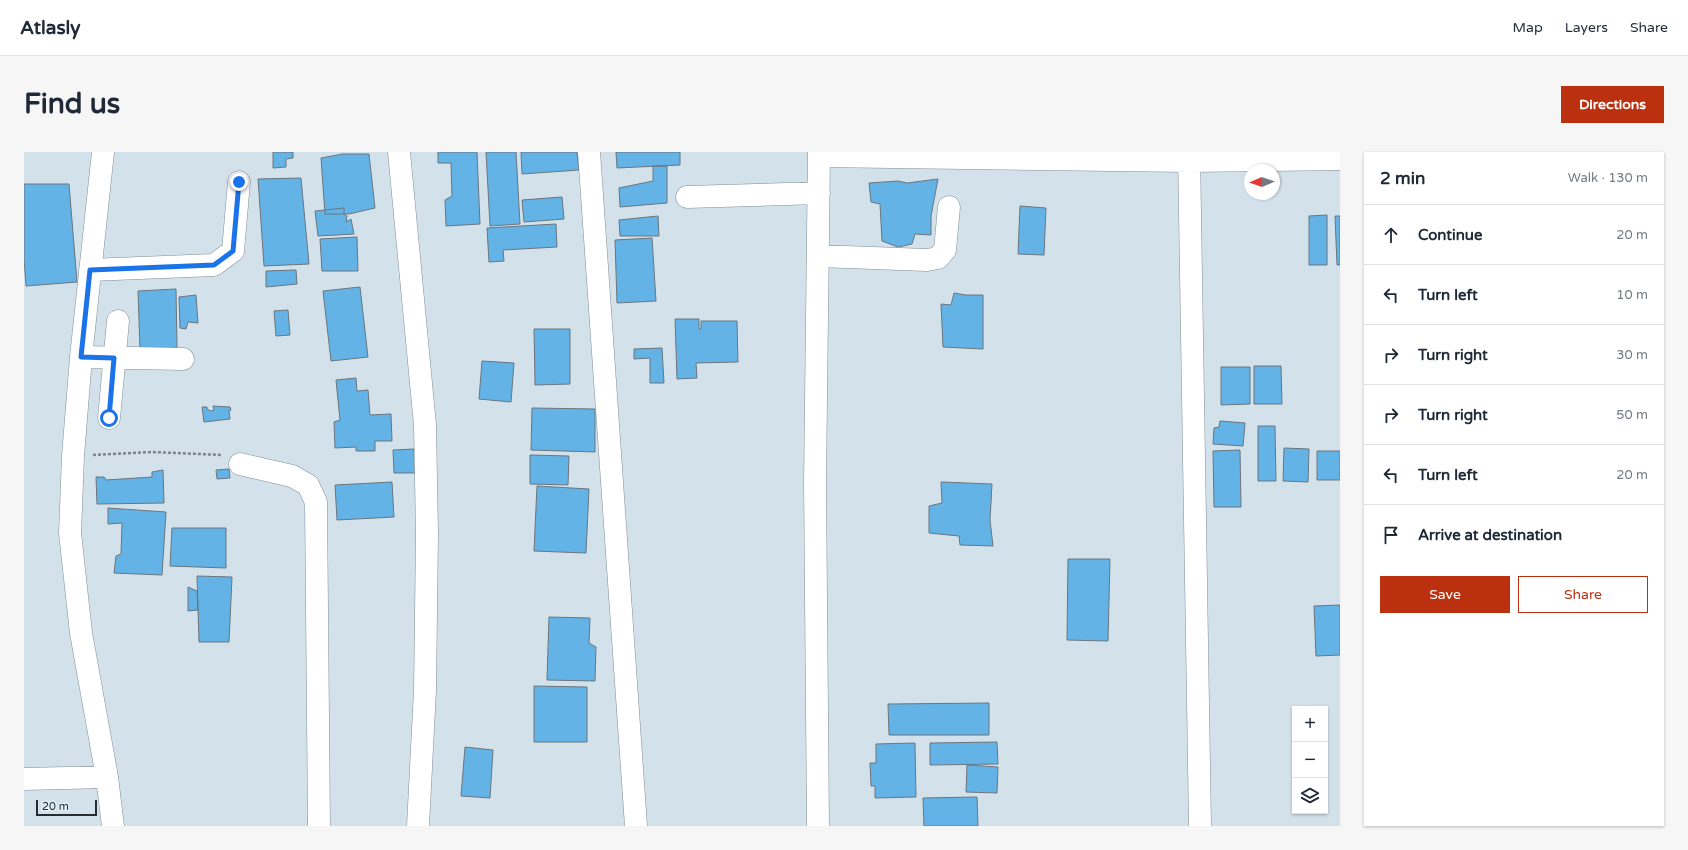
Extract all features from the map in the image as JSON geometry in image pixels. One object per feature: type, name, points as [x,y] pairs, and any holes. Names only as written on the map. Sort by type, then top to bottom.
[{"type":"street","points":[[103,152],[81,357],[73,456],[70,541],[81,633],[107,776],[113,826]]},
{"type":"street","points":[[399,152],[425,425],[427,534],[425,690],[418,826]]},
{"type":"street","points":[[589,152],[636,826]]},
{"type":"street","points":[[818,826],[815,483],[819,154],[1340,159]]},
{"type":"street","points":[[1189,157],[1200,826]]},
{"type":"street","points":[[90,270],[214,265],[233,251],[239,182]]},
{"type":"street","points":[[687,197],[819,193]]},
{"type":"street","points":[[818,256],[927,260],[938,258],[945,250],[949,207]]},
{"type":"street","points":[[109,418],[118,321]]},
{"type":"street","points":[[81,357],[182,359]]},
{"type":"street","points":[[240,464],[292,476],[308,485],[316,502],[319,826]]},
{"type":"street","points":[[24,779],[107,776]]},
{"type":"path","points":[[73,456],[153,452],[225,455],[240,464]]},
{"type":"building","points":[[273,152],[293,152],[293,158],[286,159],[286,167],[273,168]]},
{"type":"building","points":[[438,152],[477,152],[480,224],[446,226],[445,200],[452,196],[451,163],[438,163]]},
{"type":"building","points":[[486,152],[516,152],[520,224],[490,226]]},
{"type":"building","points":[[521,152],[577,152],[579,170],[522,174]]},
{"type":"building","points":[[616,152],[680,152],[680,165],[617,168]]},
{"type":"building","points":[[343,154],[369,154],[375,208],[349,214],[325,214],[321,158]]},
{"type":"building","points":[[653,166],[667,166],[667,203],[620,207],[619,188],[653,181]]},
{"type":"building","points":[[301,178],[309,264],[264,266],[258,179]]},
{"type":"building","points":[[938,179],[931,216],[931,235],[915,234],[912,244],[898,247],[882,241],[880,204],[871,202],[869,183],[898,181],[907,183]]},
{"type":"building","points":[[24,184],[69,184],[77,282],[26,286],[24,258]]},
{"type":"building","points":[[562,197],[564,219],[524,222],[522,200]]},
{"type":"building","points":[[1020,206],[1046,208],[1044,255],[1018,254]]},
{"type":"building","points":[[344,208],[344,214],[347,216],[346,222],[351,219],[354,234],[318,236],[315,211]]},
{"type":"building","points":[[1327,215],[1327,265],[1309,265],[1309,216]]},
{"type":"building","points":[[658,216],[659,236],[620,236],[619,220]]},
{"type":"building","points":[[1335,216],[1340,216],[1340,265],[1337,265]]},
{"type":"building","points":[[556,224],[557,247],[503,250],[504,261],[489,262],[487,228]]},
{"type":"building","points":[[357,237],[358,271],[322,271],[320,239]]},
{"type":"building","points":[[652,238],[656,301],[617,303],[615,240]]},
{"type":"building","points":[[296,270],[297,284],[266,287],[266,271]]},
{"type":"building","points":[[360,287],[368,357],[331,361],[323,291]]},
{"type":"building","points":[[176,289],[177,347],[140,350],[138,291]]},
{"type":"building","points":[[954,293],[983,295],[983,349],[943,347],[941,304],[951,305]]},
{"type":"building","points":[[196,295],[198,323],[188,322],[186,329],[180,328],[179,297]]},
{"type":"building","points":[[288,310],[290,335],[276,336],[274,311]]},
{"type":"building","points":[[675,319],[699,319],[699,329],[701,329],[701,321],[737,321],[738,362],[696,363],[697,378],[677,379]]},
{"type":"building","points":[[534,329],[570,329],[570,384],[535,385]]},
{"type":"building","points":[[662,348],[664,383],[650,383],[650,358],[634,359],[634,349]]},
{"type":"building","points":[[482,361],[514,363],[511,402],[479,399]]},
{"type":"building","points":[[1254,366],[1281,366],[1282,404],[1254,404]]},
{"type":"building","points":[[1221,367],[1250,367],[1250,404],[1221,405]]},
{"type":"building","points":[[356,378],[357,391],[368,390],[370,415],[391,414],[392,441],[375,441],[375,451],[356,451],[356,447],[335,448],[334,422],[340,420],[336,380]]},
{"type":"building","points":[[213,406],[230,407],[230,419],[204,422],[202,407],[207,407],[207,409],[211,411],[214,410]]},
{"type":"building","points":[[532,408],[595,409],[595,452],[531,450]]},
{"type":"building","points":[[1220,421],[1245,423],[1243,446],[1213,444],[1214,428],[1219,427]]},
{"type":"building","points":[[1258,426],[1275,426],[1276,481],[1258,481]]},
{"type":"building","points":[[1284,448],[1309,449],[1308,482],[1283,481]]},
{"type":"building","points":[[414,449],[415,473],[394,473],[393,450]]},
{"type":"building","points":[[1240,450],[1241,507],[1214,507],[1213,451]]},
{"type":"building","points":[[1317,451],[1340,451],[1340,480],[1317,480]]},
{"type":"building","points":[[530,455],[569,456],[568,485],[530,484]]},
{"type":"building","points":[[229,469],[230,478],[217,479],[216,470]]},
{"type":"building","points":[[163,470],[164,503],[97,504],[96,477],[104,477],[106,480],[152,477],[152,472]]},
{"type":"building","points":[[392,482],[394,517],[337,520],[335,485]]},
{"type":"building","points":[[941,482],[992,484],[990,520],[993,546],[960,545],[959,536],[929,533],[929,506],[942,503]]},
{"type":"building","points":[[537,486],[589,489],[586,553],[534,551]]},
{"type":"building","points":[[108,508],[166,512],[162,575],[114,573],[116,556],[121,554],[122,523],[108,524]]},
{"type":"building","points":[[172,528],[226,528],[226,568],[170,566]]},
{"type":"building","points":[[1068,559],[1110,559],[1108,641],[1067,640]]},
{"type":"building","points":[[197,576],[232,577],[229,642],[199,642]]},
{"type":"building","points":[[188,587],[197,591],[198,610],[188,611]]},
{"type":"building","points":[[1340,605],[1340,655],[1316,656],[1314,606]]},
{"type":"building","points":[[549,617],[590,618],[589,643],[596,647],[595,681],[547,680]]},
{"type":"building","points":[[534,686],[587,687],[587,742],[534,742]]},
{"type":"building","points":[[989,703],[989,735],[889,735],[888,704]]},
{"type":"building","points":[[997,742],[998,764],[930,765],[930,743]]},
{"type":"building","points":[[915,743],[916,797],[875,798],[875,786],[871,786],[870,763],[876,763],[876,744]]},
{"type":"building","points":[[465,747],[493,750],[490,798],[461,796]]},
{"type":"building","points":[[967,765],[998,767],[997,793],[966,792]]},
{"type":"building","points":[[977,797],[978,826],[924,826],[923,798]]},
{"type":"route","points":[[109,418],[114,358],[81,357],[90,270],[214,265],[233,251],[239,182]]}]
